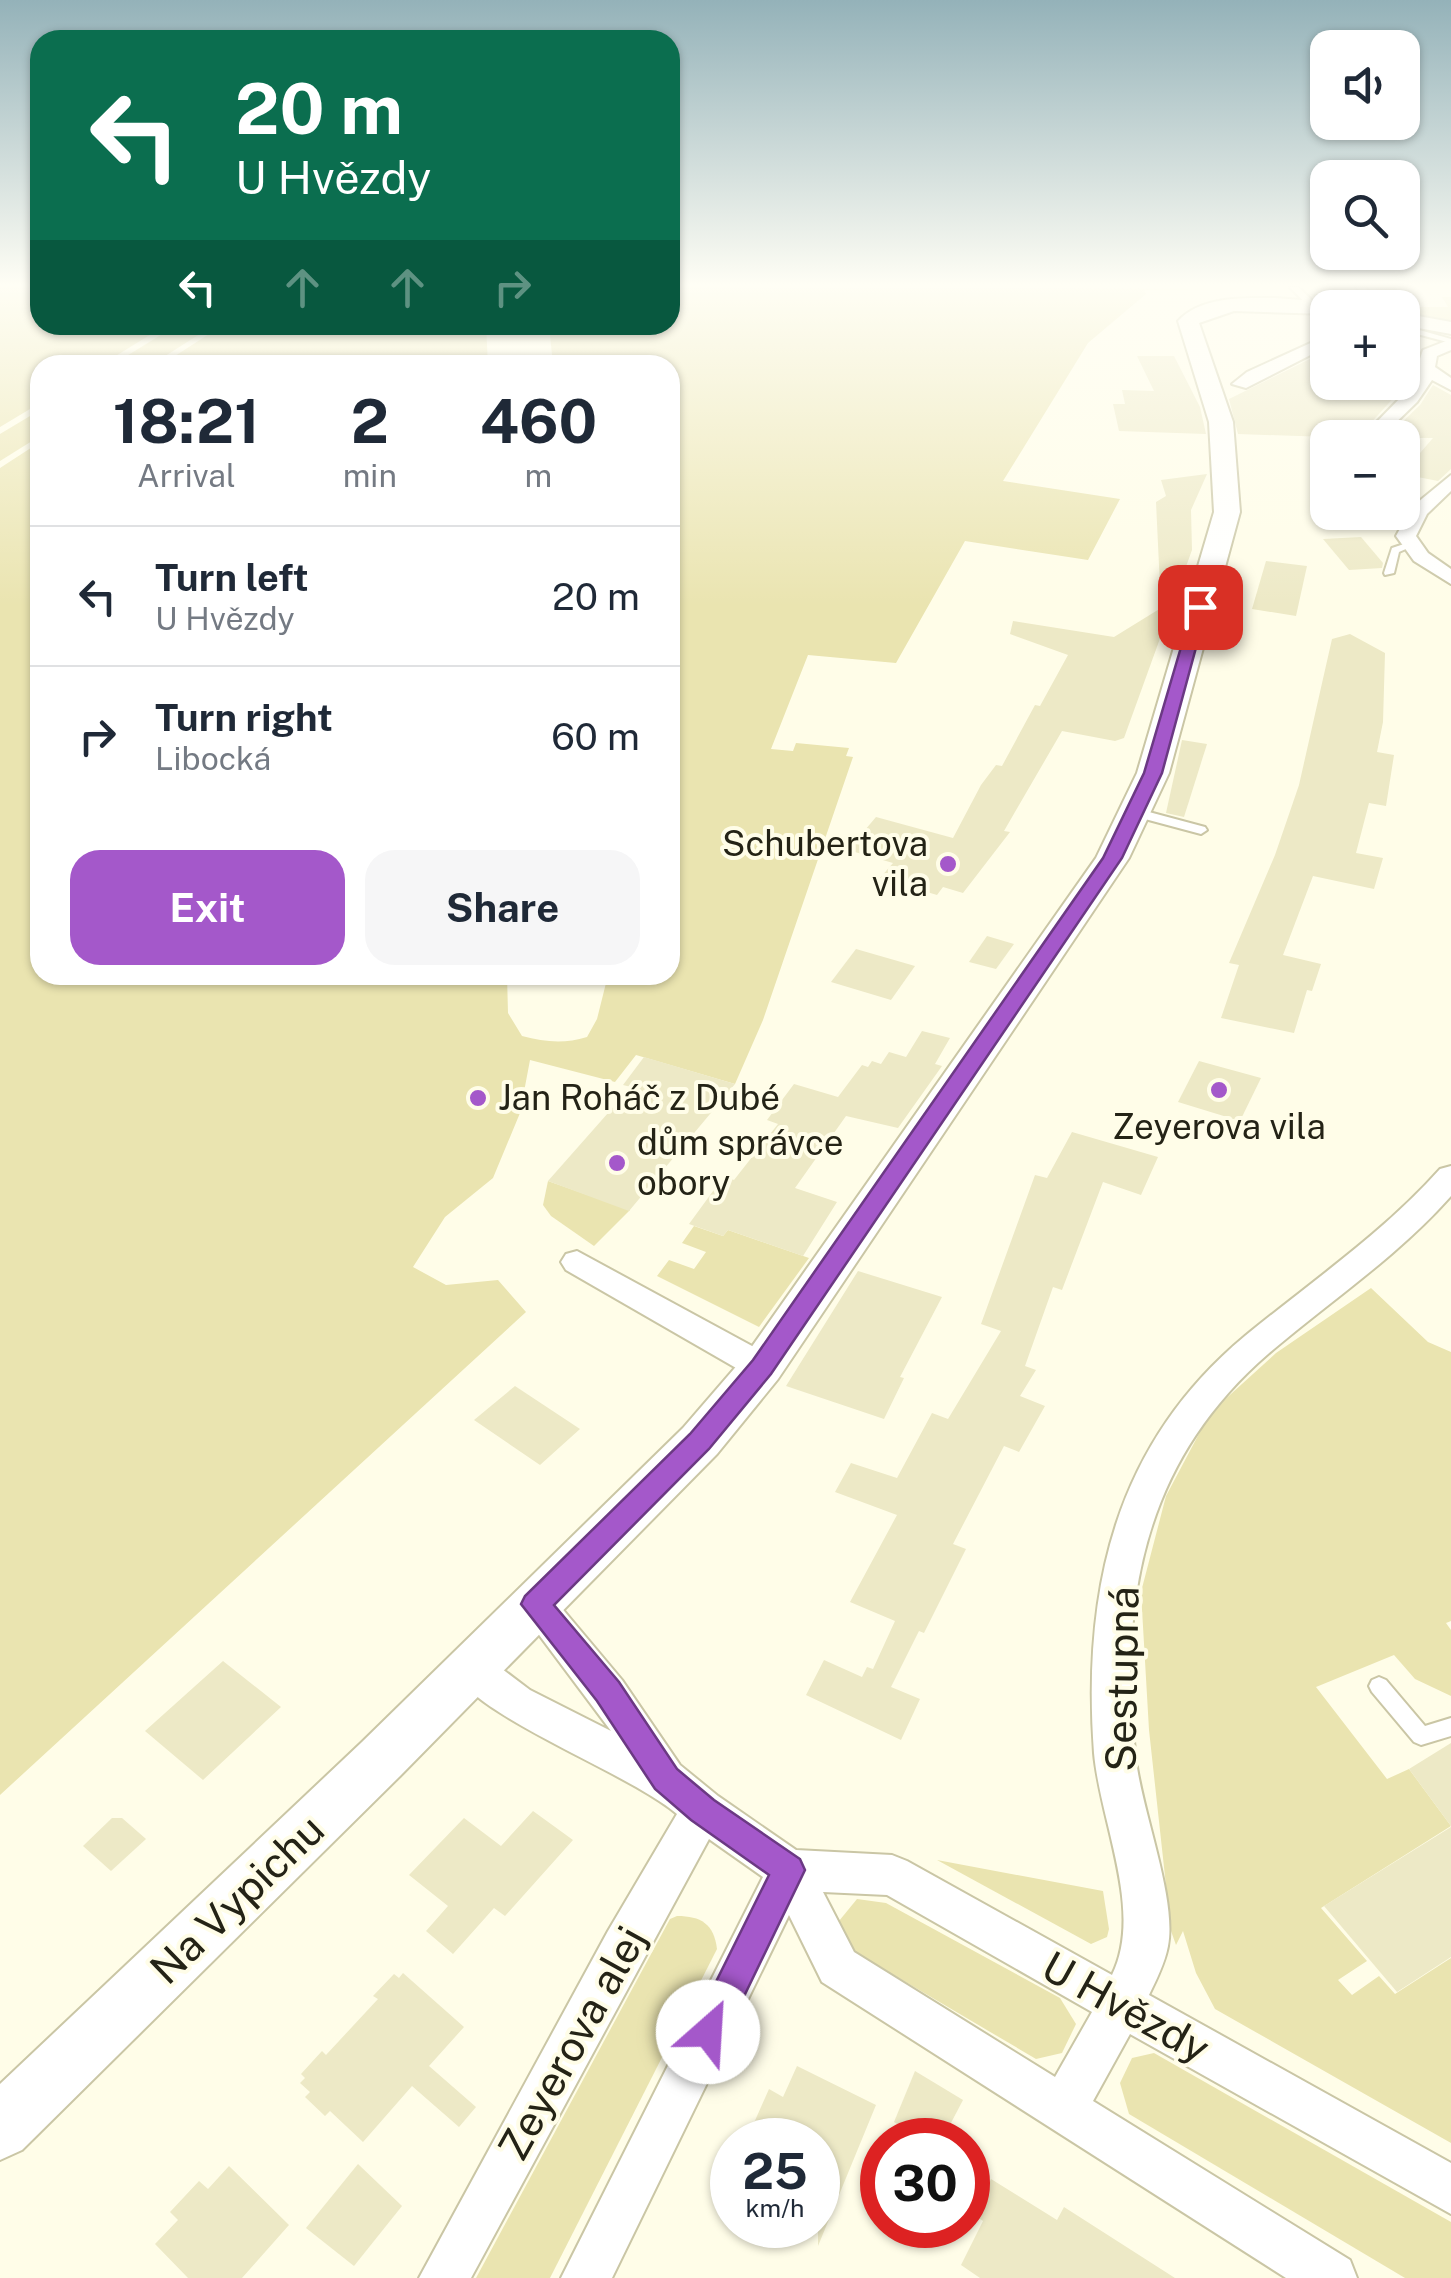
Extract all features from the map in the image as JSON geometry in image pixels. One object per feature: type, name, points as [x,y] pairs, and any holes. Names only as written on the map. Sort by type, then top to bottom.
[{"type":"street","name":"Na Vypichu","points":[[0,2128],[700,1441],[762,1367],[1112,858],[1153,773],[1227,512],[1221,422],[1212,393]]},
{"type":"street","points":[[1388,420],[1416,393]]},
{"type":"street","points":[[1420,504],[1451,482]]},
{"type":"street","points":[[1407,530],[1410,546],[1451,578]]},
{"type":"street","name":"Sestupná","points":[[1062,2111],[1147,1946],[1121,1798],[1113,1721],[1119,1584],[1141,1500],[1158,1462],[1180,1428],[1224,1374],[1280,1324],[1412,1222],[1451,1176]]},
{"type":"street","points":[[578,1262],[762,1367]]},
{"type":"street","points":[[536,1604],[608,1692],[666,1779]]},
{"type":"street","points":[[471,1668],[516,1702],[666,1779],[702,1810],[789,1870],[838,1967],[1332,2278]]},
{"type":"street","name":"Zeyerova alej","points":[[444,2278],[702,1810]]},
{"type":"street","points":[[586,2278],[789,1870]]},
{"type":"street","name":"U Hvězdy","points":[[789,1870],[892,1876],[1451,2190]]},
{"type":"lane","points":[[1389,572],[1395,550],[1410,546]]},
{"type":"lane","points":[[1134,812],[1201,830]]},
{"type":"lane","points":[[1379,1686],[1420,1736],[1451,1727]]},
{"type":"shaded area","points":[[0,393],[30,393],[30,409],[0,427]]},
{"type":"shaded area","points":[[680,393],[1057,393],[1003,481],[1120,499],[1088,560],[965,541],[896,663],[808,655],[771,749],[793,751],[796,743],[849,748],[846,756],[853,757],[763,1020],[735,1084],[636,1055],[615,1082],[530,1060],[520,1113],[493,1178],[445,1217],[413,1267],[446,1285],[498,1280],[526,1312],[0,1795],[0,468],[30,448],[30,985],[507,985],[508,1013],[522,1036],[570,1041],[587,1037],[597,1019],[606,985],[680,985]]},
{"type":"shaded area","points":[[30,416],[30,442],[0,461],[0,434]]},
{"type":"shaded area","points":[[548,1181],[630,1210],[594,1246],[551,1216],[543,1205]]},
{"type":"shaded area","points":[[694,1226],[723,1236],[728,1230],[809,1258],[759,1327],[657,1276],[669,1260],[694,1269],[706,1252],[682,1243]]},
{"type":"shaded area","points":[[1371,1288],[1428,1342],[1451,1352],[1451,1621],[1446,1623],[1451,1630],[1451,1696],[1415,1679],[1394,1655],[1316,1687],[1387,1779],[1409,1769],[1451,1826],[1321,1908],[1367,1961],[1338,1980],[1352,1995],[1379,1976],[1395,1994],[1451,1958],[1451,2143],[1215,2009],[1196,1973],[1183,1931],[1176,1945],[1171,1931],[1149,1730],[1141,1592],[1166,1496],[1210,1413],[1276,1353]]},
{"type":"shaded area","points":[[937,1860],[1103,1891],[1107,1937],[1091,1944]]},
{"type":"shaded area","points":[[857,1899],[886,1903],[1060,1998],[1076,2024],[1062,2053],[1036,2059],[848,1948],[839,1921]]},
{"type":"shaded area","points":[[677,1916],[705,1923],[713,1933],[717,1949],[550,2278],[476,2278],[670,1919]]},
{"type":"shaded area","points":[[1154,2053],[1451,2222],[1451,2278],[1405,2278],[1129,2114],[1120,2083],[1132,2058]]},
{"type":"building","points":[[1123,393],[1193,393],[1206,434],[1119,431],[1113,404],[1125,404]]},
{"type":"building","points":[[1241,393],[1310,393],[1310,400],[1392,400],[1373,420],[1310,420],[1310,436],[1238,434],[1229,399]]},
{"type":"building","points":[[1428,393],[1451,395],[1451,469],[1438,481],[1420,478],[1420,453],[1433,438],[1420,438],[1420,420],[1405,420]]},
{"type":"building","points":[[1207,474],[1191,510],[1192,550],[1124,738],[1115,741],[1062,731],[1004,831],[1010,832],[963,893],[943,887],[937,895],[880,878],[893,863],[848,850],[876,817],[953,838],[981,785],[996,765],[1002,766],[1068,655],[1010,634],[1013,621],[1114,637],[1161,608],[1156,502],[1166,496],[1161,480]]},
{"type":"building","points":[[1361,537],[1383,563],[1382,568],[1349,570],[1323,539]]},
{"type":"building","points":[[1266,561],[1307,566],[1296,616],[1252,609]]},
{"type":"building","points":[[1350,634],[1385,653],[1383,722],[1377,752],[1394,755],[1386,806],[1369,803],[1356,853],[1383,858],[1374,889],[1313,876],[1283,955],[1321,964],[1312,991],[1307,990],[1294,1033],[1221,1018],[1239,965],[1229,963],[1275,855],[1299,785],[1332,639]]},
{"type":"building","points":[[1182,740],[1207,744],[1184,817],[1166,813]]},
{"type":"building","points":[[987,936],[1014,944],[996,969],[969,962]]},
{"type":"building","points":[[856,949],[915,966],[891,1000],[831,982]]},
{"type":"building","points":[[922,1031],[950,1038],[935,1064],[942,1066],[898,1128],[846,1116],[795,1188],[837,1202],[803,1256],[728,1230],[723,1236],[689,1224],[724,1176],[734,1180],[778,1124],[767,1120],[794,1084],[838,1097],[862,1065],[868,1067],[872,1061],[881,1064],[889,1052],[906,1057]]},
{"type":"building","points":[[644,1057],[735,1084],[629,1211],[548,1181],[631,1087],[623,1085]]},
{"type":"building","name":"Zeyerova vila","points":[[1199,1061],[1261,1078],[1240,1121],[1178,1102]]},
{"type":"building","points":[[1072,1132],[1158,1157],[1141,1195],[1103,1182],[1062,1290],[1053,1287],[1025,1366],[1036,1370],[1020,1396],[1045,1406],[1019,1452],[1004,1446],[953,1544],[966,1549],[924,1633],[919,1631],[891,1687],[920,1699],[901,1740],[806,1695],[824,1660],[862,1677],[867,1667],[873,1669],[895,1621],[850,1602],[897,1515],[835,1492],[851,1463],[897,1478],[932,1413],[948,1419],[1001,1331],[981,1324],[1035,1175],[1047,1178]]},
{"type":"building","points":[[858,1271],[942,1297],[900,1377],[904,1378],[884,1419],[786,1386]]},
{"type":"building","points":[[515,1386],[580,1429],[540,1465],[474,1420]]},
{"type":"building","points":[[223,1661],[281,1707],[203,1780],[145,1731]]},
{"type":"building","points":[[1451,1743],[1451,1826],[1409,1769]]},
{"type":"building","points":[[533,1811],[573,1840],[505,1916],[494,1908],[453,1954],[426,1931],[448,1906],[409,1875],[464,1818],[501,1846]]},
{"type":"building","points":[[112,1818],[122,1818],[146,1839],[111,1871],[83,1846]]},
{"type":"building","points":[[1451,1827],[1451,1957],[1397,1992],[1324,1906]]},
{"type":"building","points":[[403,1973],[464,2027],[429,2066],[476,2107],[459,2127],[412,2086],[363,2142],[330,2111],[325,2116],[305,2097],[310,2092],[300,2083],[305,2078],[301,2074],[322,2051],[326,2055],[378,1999],[373,1996],[394,1974],[399,1978]]},
{"type":"building","points":[[797,2066],[876,2105],[871,2118],[860,2118],[860,2144],[840,2193],[840,2118],[756,2118],[769,2089],[783,2097]]},
{"type":"building","points":[[915,2071],[963,2100],[954,2118],[896,2118]]},
{"type":"building","points":[[358,2164],[402,2206],[354,2266],[306,2228]]},
{"type":"building","points":[[229,2166],[289,2225],[242,2278],[188,2278],[155,2244],[178,2220],[170,2212],[199,2181],[208,2189]]},
{"type":"building","points":[[990,2181],[1057,2220],[1064,2207],[1175,2278],[980,2278],[961,2265],[970,2248],[990,2248]]},
{"type":"place","name":"Schubertova vila","points":[[948,864]]},
{"type":"place","name":"Zeyerova vila","points":[[1219,1090]]},
{"type":"place","name":"Jan Roháč z Dubé","points":[[478,1098]]},
{"type":"place","name":"dům správce obory","points":[[617,1163]]},
{"type":"route","points":[[708,2032],[789,1870],[702,1810],[666,1779],[608,1692],[536,1604],[700,1441],[762,1367],[1112,858],[1153,773],[1200,607]]}]
